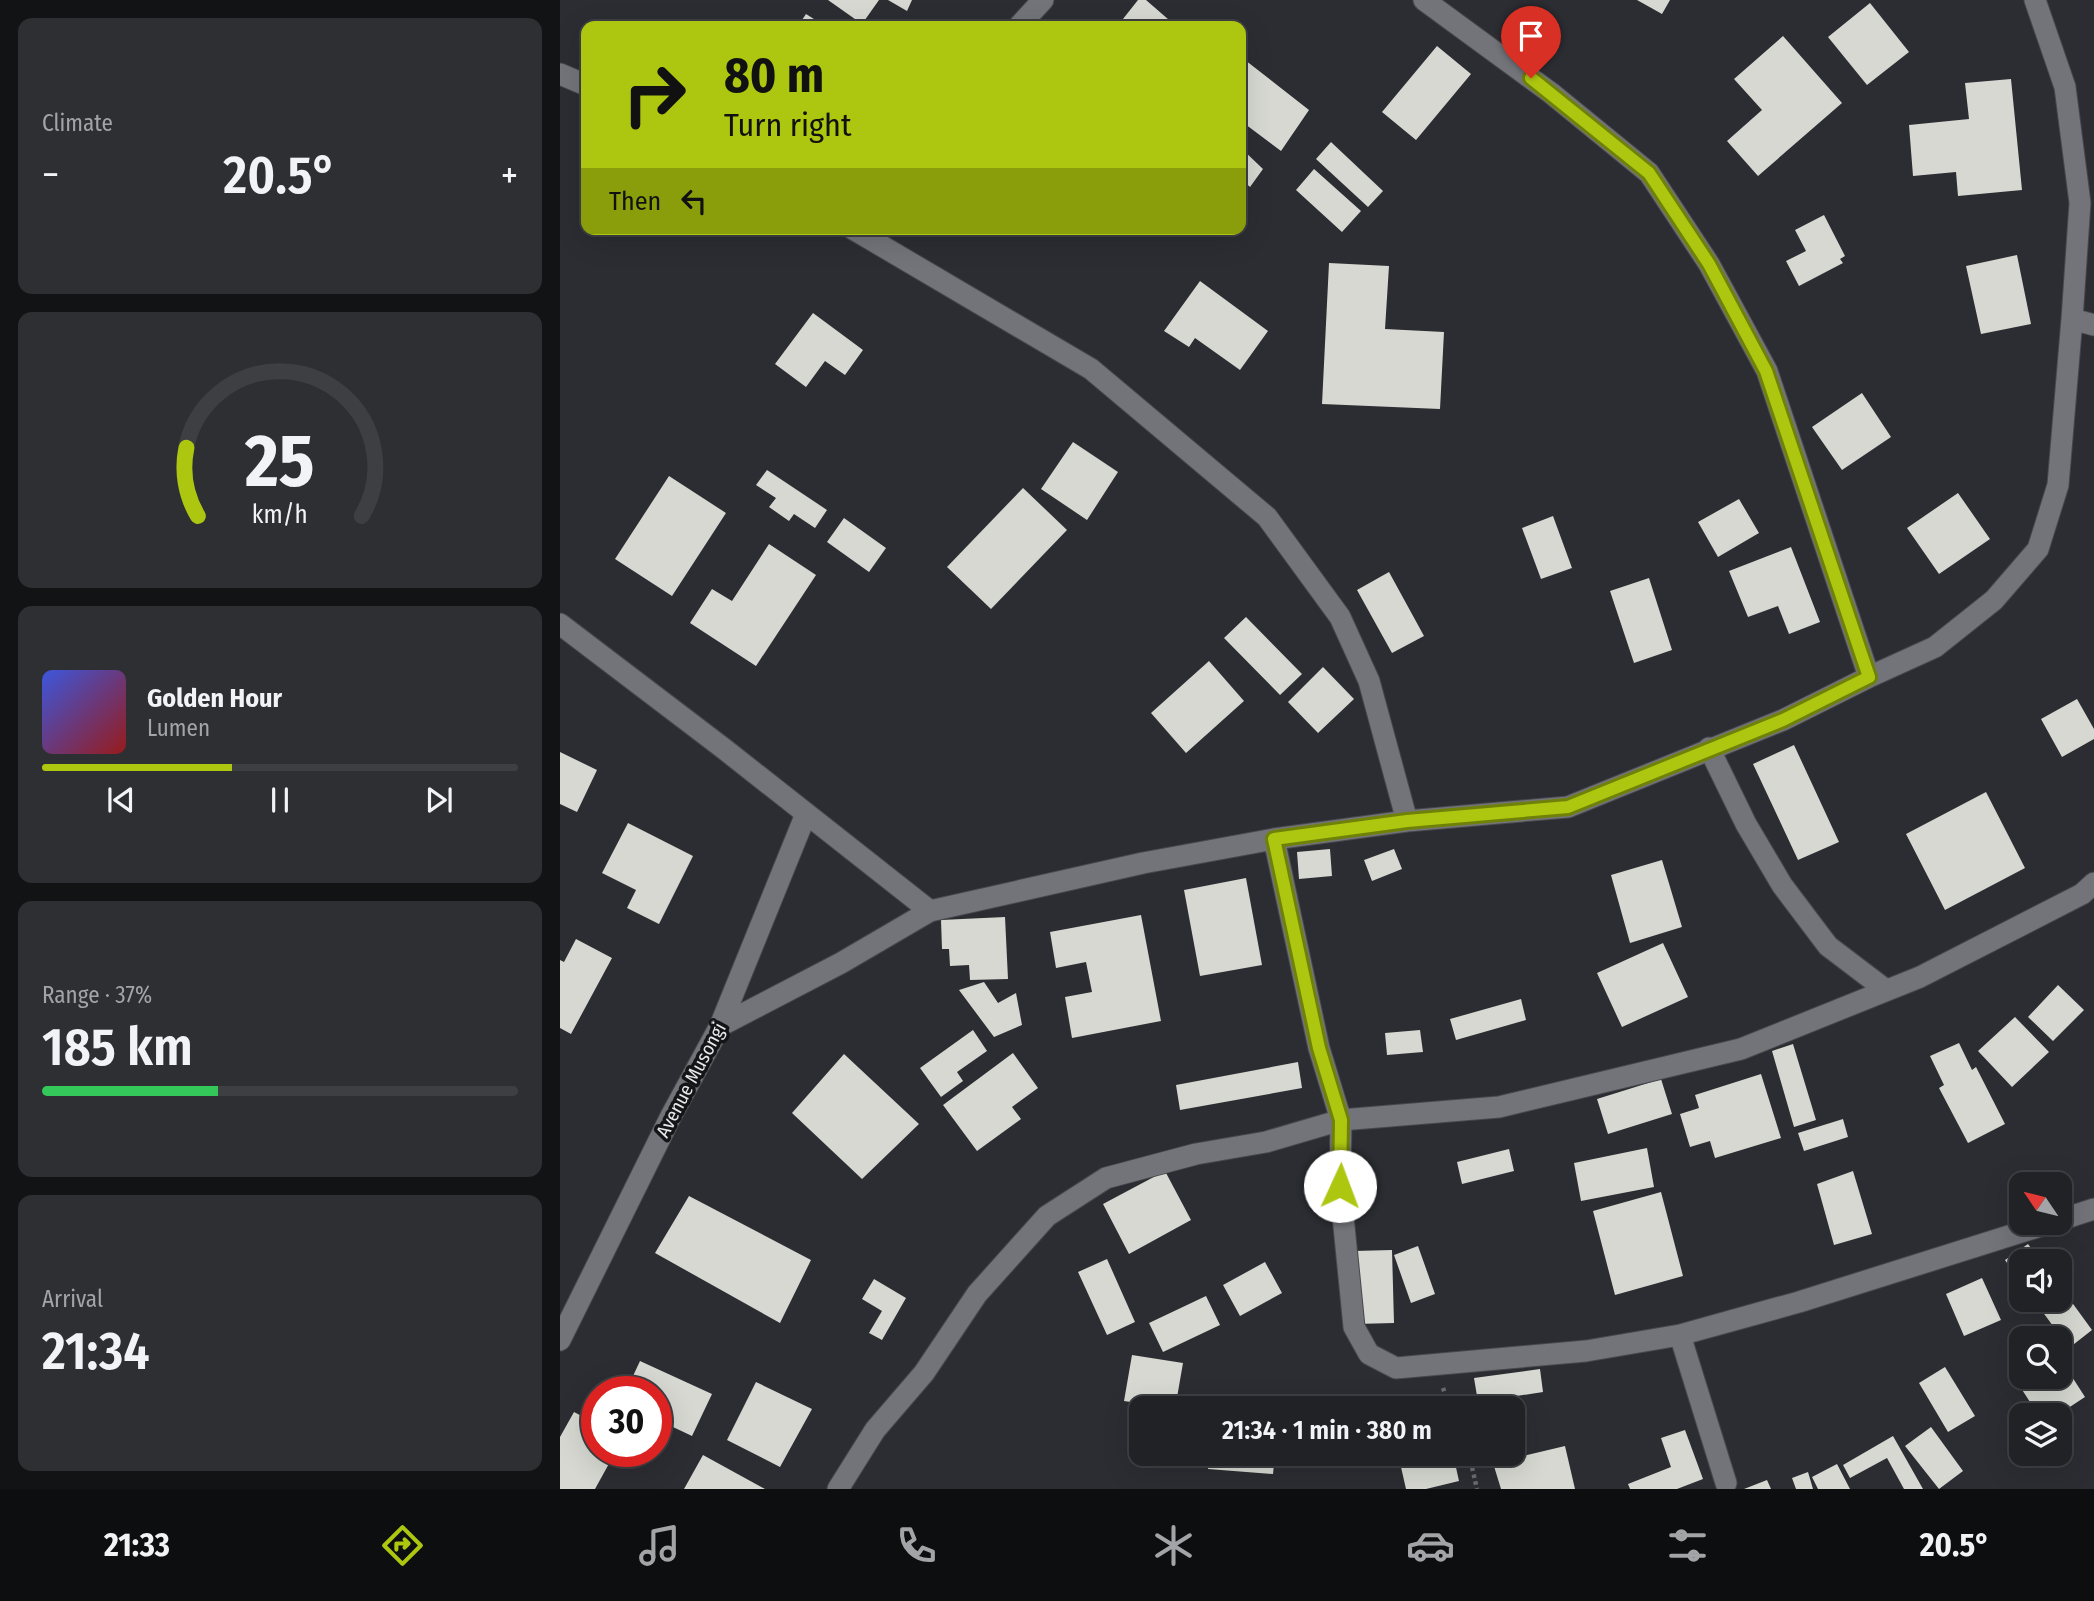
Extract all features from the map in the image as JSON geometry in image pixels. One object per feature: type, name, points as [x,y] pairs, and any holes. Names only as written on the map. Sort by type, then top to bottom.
[{"type":"street","points":[[1024,21],[1043,0]]},
{"type":"street","points":[[1424,0],[1551,93],[1649,173],[1709,264],[1766,371],[1869,677]]},
{"type":"street","points":[[720,1026],[930,911],[1143,863],[1274,839],[1407,821],[1568,807],[1783,720],[1935,647],[1994,600],[2038,549],[2058,485],[2080,203],[2065,87],[2035,0]]},
{"type":"street","points":[[560,74],[581,83]]},
{"type":"street","points":[[863,235],[1091,369],[1267,517],[1340,617],[1369,681],[1407,821]]},
{"type":"street","points":[[2072,319],[2094,325]]},
{"type":"street","points":[[560,624],[930,911]]},
{"type":"street","points":[[1709,748],[1746,824],[1782,885],[1828,946],[1886,990]]},
{"type":"street","name":"Avenue Musongi","points":[[560,1340],[671,1116],[720,1026],[806,814]]},
{"type":"street","points":[[1274,839],[1319,1048],[1341,1120],[1340,1186],[1354,1327],[1370,1354],[1396,1368],[1586,1351],[1680,1335],[1799,1302],[2009,1236]]},
{"type":"street","points":[[838,1489],[875,1430],[924,1373],[977,1294],[1047,1216],[1106,1178],[1196,1154],[1266,1142],[1341,1120],[1499,1107],[1741,1048],[1920,977],[2082,894],[2094,883]]},
{"type":"street","points":[[2072,1216],[2094,1209]]},
{"type":"street","points":[[1680,1335],[1726,1483]]},
{"type":"path","points":[[1472,1466],[1477,1489]]},
{"type":"building","points":[[828,0],[879,0],[864,21],[858,21]]},
{"type":"building","points":[[888,0],[912,0],[907,11]]},
{"type":"building","points":[[1138,0],[1146,0],[1170,21],[1121,21]]},
{"type":"building","points":[[1637,0],[1670,0],[1662,14]]},
{"type":"building","points":[[1870,3],[1909,52],[1867,85],[1828,37]]},
{"type":"building","points":[[806,14],[817,21],[801,21]]},
{"type":"building","points":[[1783,36],[1842,103],[1758,176],[1727,141],[1762,110],[1734,79]]},
{"type":"building","points":[[1437,46],[1471,74],[1416,140],[1382,112]]},
{"type":"building","points":[[1246,61],[1309,110],[1281,151],[1246,125]]},
{"type":"building","points":[[2011,79],[2022,190],[1958,196],[1956,172],[1913,176],[1909,125],[1969,119],[1965,83]]},
{"type":"building","points":[[1331,142],[1383,191],[1368,207],[1316,159]]},
{"type":"building","points":[[1246,153],[1263,169],[1250,187],[1246,183]]},
{"type":"building","points":[[1314,169],[1361,211],[1342,232],[1296,190]]},
{"type":"building","points":[[1824,215],[1845,256],[1840,259],[1843,263],[1799,286],[1786,261],[1806,251],[1795,230]]},
{"type":"building","points":[[2017,255],[2031,324],[1981,334],[1966,266]]},
{"type":"building","points":[[1329,263],[1389,266],[1385,329],[1444,332],[1440,409],[1322,404]]},
{"type":"building","points":[[1200,281],[1268,331],[1240,370],[1195,338],[1189,347],[1164,331]]},
{"type":"building","points":[[813,313],[863,350],[845,375],[825,361],[806,387],[775,364]]},
{"type":"building","points":[[1862,393],[1891,437],[1842,470],[1812,427]]},
{"type":"building","points":[[1073,442],[1118,472],[1087,520],[1041,489]]},
{"type":"building","points":[[767,470],[827,510],[815,528],[794,514],[789,521],[769,507],[776,498],[756,485]]},
{"type":"building","points":[[669,476],[726,513],[672,596],[615,559]]},
{"type":"building","points":[[1023,488],[1067,530],[991,609],[947,567]]},
{"type":"building","points":[[1958,493],[1990,539],[1939,574],[1907,528]]},
{"type":"building","points":[[1739,499],[1759,533],[1718,557],[1698,522]]},
{"type":"building","points":[[1553,516],[1572,568],[1541,579],[1522,528]]},
{"type":"building","points":[[844,518],[886,548],[869,572],[827,542]]},
{"type":"building","points":[[769,544],[816,575],[756,666],[690,623],[712,589],[732,601]]},
{"type":"building","points":[[1791,547],[1820,622],[1789,634],[1778,606],[1748,617],[1729,571]]},
{"type":"building","points":[[1389,572],[1424,636],[1392,653],[1357,590]]},
{"type":"building","points":[[1649,578],[1672,650],[1634,663],[1610,591]]},
{"type":"building","points":[[1246,617],[1302,674],[1280,695],[1224,638]]},
{"type":"building","points":[[1209,661],[1244,701],[1186,753],[1151,713]]},
{"type":"building","points":[[1323,667],[1354,699],[1318,733],[1288,702]]},
{"type":"building","points":[[2077,699],[2094,729],[2094,739],[2062,757],[2041,719]]},
{"type":"building","points":[[1794,745],[1839,842],[1798,860],[1753,764]]},
{"type":"building","points":[[560,752],[597,770],[577,812],[560,804]]},
{"type":"building","points":[[1986,792],[2025,868],[1945,910],[1906,834]]},
{"type":"building","points":[[628,823],[693,856],[659,924],[627,908],[636,890],[602,873]]},
{"type":"building","points":[[1330,849],[1332,876],[1299,879],[1297,852]]},
{"type":"building","points":[[1394,849],[1402,869],[1372,881],[1364,860]]},
{"type":"building","points":[[1662,860],[1682,927],[1630,943],[1611,875]]},
{"type":"building","points":[[1246,878],[1262,965],[1200,976],[1184,890]]},
{"type":"building","points":[[1141,915],[1161,1021],[1072,1038],[1065,997],[1092,992],[1086,962],[1056,968],[1050,932]]},
{"type":"building","points":[[1005,917],[1008,979],[970,980],[969,965],[950,966],[949,949],[942,949],[941,920]]},
{"type":"building","points":[[576,939],[612,958],[571,1034],[560,1028],[560,960],[564,962]]},
{"type":"building","points":[[1663,943],[1688,997],[1622,1027],[1597,973]]},
{"type":"building","points":[[984,982],[998,1003],[1016,993],[1022,1025],[994,1037],[959,990]]},
{"type":"building","points":[[2058,985],[2084,1010],[2053,1041],[2028,1017]]},
{"type":"building","points":[[1521,999],[1526,1020],[1456,1040],[1450,1019]]},
{"type":"building","points":[[2015,1017],[2049,1052],[2012,1087],[1978,1051]]},
{"type":"building","points":[[973,1030],[987,1051],[957,1072],[963,1081],[941,1097],[920,1068]]},
{"type":"building","points":[[1420,1030],[1423,1052],[1387,1055],[1385,1033]]},
{"type":"building","points":[[1959,1043],[1972,1070],[1976,1067],[2005,1124],[1968,1143],[1939,1088],[1944,1085],[1930,1056]]},
{"type":"building","points":[[1793,1044],[1816,1120],[1794,1127],[1772,1051]]},
{"type":"building","points":[[1013,1053],[1038,1088],[1012,1107],[1021,1119],[977,1151],[943,1105]]},
{"type":"building","points":[[844,1054],[919,1124],[862,1179],[792,1113]]},
{"type":"building","points":[[1298,1062],[1302,1088],[1180,1110],[1176,1085]]},
{"type":"building","points":[[1761,1074],[1781,1138],[1715,1158],[1710,1141],[1690,1147],[1680,1114],[1699,1108],[1695,1095]]},
{"type":"building","points":[[1661,1079],[1672,1114],[1608,1134],[1597,1099]]},
{"type":"building","points":[[1843,1119],[1848,1137],[1804,1151],[1798,1133]]},
{"type":"building","points":[[1647,1148],[1654,1187],[1581,1201],[1574,1163]]},
{"type":"building","points":[[1509,1149],[1514,1171],[1462,1184],[1457,1162]]},
{"type":"building","points":[[1165,1171],[1191,1220],[1129,1254],[1103,1204]]},
{"type":"building","points":[[1853,1171],[1872,1234],[1834,1245],[1817,1184]]},
{"type":"building","points":[[1661,1192],[1683,1276],[1615,1295],[1593,1211]]},
{"type":"building","points":[[689,1196],[811,1260],[780,1323],[655,1253]]},
{"type":"building","points":[[1418,1246],[1435,1294],[1411,1303],[1394,1255]]},
{"type":"building","points":[[1392,1250],[1394,1323],[1356,1324],[1354,1251]]},
{"type":"building","points":[[1107,1259],[1135,1322],[1107,1335],[1078,1272]]},
{"type":"building","points":[[1265,1262],[1282,1293],[1240,1316],[1223,1285]]},
{"type":"building","points":[[1982,1278],[2001,1320],[1964,1336],[1946,1294]]},
{"type":"building","points":[[874,1279],[906,1298],[882,1340],[869,1333],[882,1311],[862,1299]]},
{"type":"building","points":[[1206,1296],[1220,1325],[1163,1352],[1149,1323]]},
{"type":"building","points":[[2072,1302],[2092,1330],[2072,1346],[2072,1326],[2053,1326],[2043,1312],[2072,1312]]},
{"type":"building","points":[[1132,1355],[1183,1363],[1177,1396],[1129,1396],[1129,1402],[1124,1401]]},
{"type":"building","points":[[640,1361],[712,1394],[692,1436],[672,1427],[672,1376],[633,1376]]},
{"type":"building","points":[[1945,1367],[1975,1416],[1948,1432],[1919,1383]]},
{"type":"building","points":[[1540,1369],[1543,1392],[1517,1396],[1477,1396],[1474,1378]]},
{"type":"building","points":[[2072,1377],[2085,1397],[2072,1406],[2072,1403],[2031,1403],[2022,1389],[2072,1389]]},
{"type":"building","points":[[756,1382],[812,1409],[780,1467],[727,1440]]},
{"type":"building","points":[[574,1412],[581,1416],[581,1467],[607,1467],[595,1489],[560,1489],[560,1437]]},
{"type":"building","points":[[1931,1427],[1963,1471],[1939,1489],[1905,1446]]},
{"type":"building","points":[[1685,1430],[1703,1479],[1677,1489],[1630,1489],[1628,1484],[1671,1467],[1661,1438]]},
{"type":"building","points":[[1893,1436],[1923,1489],[1904,1489],[1887,1458],[1850,1478],[1843,1465]]},
{"type":"building","points":[[1565,1446],[1575,1489],[1501,1489],[1494,1466],[1525,1466],[1525,1455]]},
{"type":"building","points":[[703,1455],[765,1489],[684,1489]]},
{"type":"building","points":[[1837,1464],[1850,1489],[1818,1489],[1812,1477]]},
{"type":"building","points":[[1208,1466],[1274,1466],[1273,1474],[1208,1469]]},
{"type":"building","points":[[1401,1466],[1456,1466],[1459,1481],[1426,1489],[1406,1489]]},
{"type":"building","points":[[1808,1472],[1813,1489],[1796,1489],[1792,1478]]},
{"type":"building","points":[[1767,1480],[1771,1489],[1744,1489]]},
{"type":"route","points":[[1340,1186],[1341,1120],[1319,1048],[1274,839],[1407,821],[1568,807],[1783,720],[1869,677],[1766,371],[1709,264],[1649,173],[1531,78]]}]
